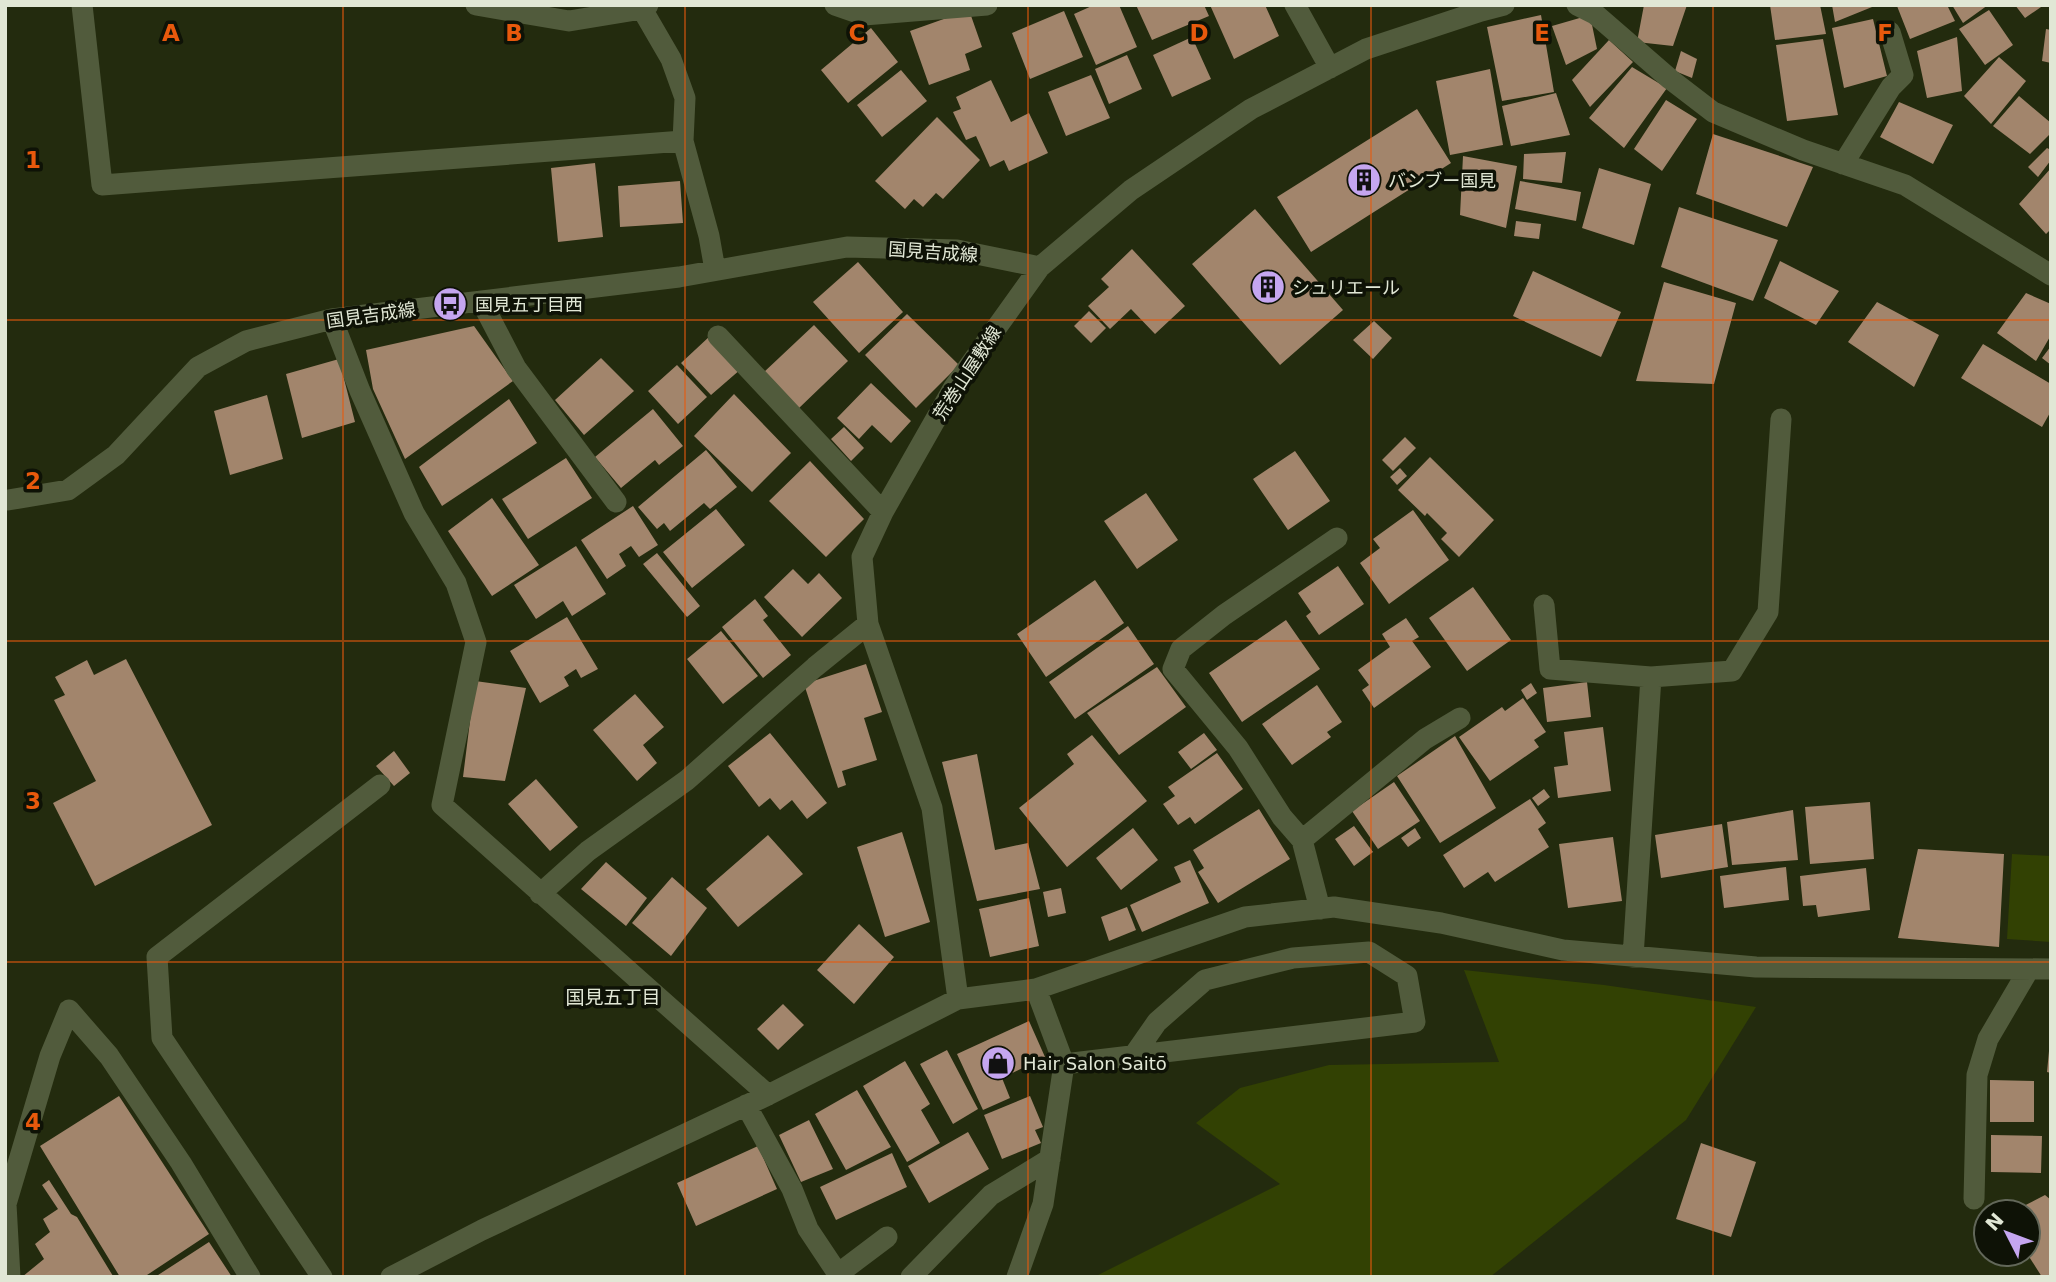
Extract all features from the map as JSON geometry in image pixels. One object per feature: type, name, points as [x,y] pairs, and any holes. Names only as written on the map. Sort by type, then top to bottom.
[{"type":"street","points":[[82,5],[102,185],[683,141]]},
{"type":"street","points":[[476,5],[569,21],[645,7],[685,98],[683,141],[709,236],[715,270]]},
{"type":"street","points":[[835,5],[864,15],[987,5]]},
{"type":"street","points":[[1295,5],[1330,68]]},
{"type":"street","name":"荒巻山屋敷線","points":[[958,999],[932,808],[868,624],[862,557],[883,512],[954,387],[1040,267],[1131,190],[1251,110],[1366,49],[1504,5]]},
{"type":"street","points":[[1577,5],[1595,14],[1713,112],[1803,150],[1905,185],[2051,275]]},
{"type":"street","points":[[1843,164],[1891,87],[1903,75],[1890,32]]},
{"type":"street","name":"国見吉成線","points":[[8,500],[68,490],[116,455],[198,367],[246,341],[332,319],[679,277],[847,247],[957,250],[1040,267]]},
{"type":"street","points":[[481,301],[516,369],[616,502]]},
{"type":"street","points":[[332,319],[360,391],[414,513],[456,583],[477,642],[442,805],[768,1095]]},
{"type":"street","points":[[718,336],[883,512]]},
{"type":"street","points":[[1544,605],[1550,669],[1651,677],[1732,671],[1768,612],[1781,419]]},
{"type":"street","points":[[1320,909],[1302,840],[1282,817],[1238,748],[1173,669],[1181,649],[1224,615],[1337,538]]},
{"type":"street","points":[[540,894],[588,851],[687,780],[868,624]]},
{"type":"street","points":[[1633,957],[1651,677]]},
{"type":"street","points":[[1302,840],[1425,739],[1460,718]]},
{"type":"street","points":[[322,1277],[162,1038],[157,957],[380,785]]},
{"type":"street","points":[[391,1277],[482,1230],[768,1095],[958,999],[1036,989],[1245,917],[1334,907],[1441,923],[1563,950],[1756,967],[2051,969]]},
{"type":"street","points":[[1064,1064],[1415,1022],[1407,976],[1369,952],[1293,958],[1205,980],[1157,1022],[1134,1055]]},
{"type":"street","points":[[1974,1198],[1977,1075],[1988,1039],[2029,969]]},
{"type":"street","points":[[1017,1277],[1043,1204],[1064,1064],[1036,989]]},
{"type":"street","points":[[10,1277],[6,1204],[50,1056],[69,1010],[109,1056],[181,1163],[250,1277]]},
{"type":"street","points":[[746,1105],[792,1189],[808,1228],[838,1274],[887,1237]]},
{"type":"street","points":[[911,1277],[991,1195],[1049,1159]]},
{"type":"green space","points":[[2012,854],[2051,856],[2051,942],[2007,939]]},
{"type":"green space","points":[[1464,970],[1604,985],[1756,1007],[1686,1120],[1490,1277],[1094,1277],[1280,1184],[1196,1123],[1240,1088],[1329,1065],[1499,1062]]},
{"type":"building","points":[[1094,5],[1119,5],[1137,47],[1096,65],[1074,14]]},
{"type":"building","points":[[1136,5],[1204,5],[1209,16],[1152,40]]},
{"type":"building","points":[[1210,5],[1265,5],[1279,36],[1234,59]]},
{"type":"building","points":[[1644,5],[1687,5],[1673,46],[1637,42]]},
{"type":"building","points":[[1770,5],[1820,5],[1826,34],[1775,40]]},
{"type":"building","points":[[1832,5],[1877,5],[1835,22]]},
{"type":"building","points":[[1947,5],[1955,21],[1910,39],[1897,6]]},
{"type":"building","points":[[1952,5],[1988,5],[1963,23]]},
{"type":"building","points":[[2015,5],[2044,5],[2025,18]]},
{"type":"building","points":[[969,10],[982,47],[965,54],[970,70],[929,85],[910,31]]},
{"type":"building","points":[[1989,10],[2013,45],[1985,65],[1959,29]]},
{"type":"building","points":[[1064,11],[1083,57],[1030,79],[1012,33]]},
{"type":"building","points":[[1541,15],[1554,92],[1502,101],[1487,27]]},
{"type":"building","points":[[1590,15],[1597,49],[1566,65],[1552,26]]},
{"type":"building","points":[[1873,19],[1887,76],[1844,88],[1832,28]]},
{"type":"building","points":[[871,28],[898,62],[848,103],[821,70]]},
{"type":"building","points":[[2046,29],[2051,30],[2051,63],[2042,61]]},
{"type":"building","points":[[1192,37],[1211,79],[1172,97],[1153,55]]},
{"type":"building","points":[[1957,37],[1962,91],[1927,98],[1917,51]]},
{"type":"building","points":[[1823,39],[1838,115],[1787,121],[1776,45]]},
{"type":"building","points":[[1609,40],[1633,62],[1590,107],[1572,80]]},
{"type":"building","points":[[1681,51],[1697,59],[1692,78],[1675,71]]},
{"type":"building","points":[[1127,55],[1142,89],[1109,104],[1095,69]]},
{"type":"building","points":[[1999,57],[2026,81],[1991,124],[1964,96]]},
{"type":"building","points":[[1632,67],[1667,88],[1624,148],[1589,118]]},
{"type":"building","points":[[1490,69],[1503,145],[1450,155],[1436,81]]},
{"type":"building","points":[[901,70],[927,101],[882,137],[857,105]]},
{"type":"building","points":[[1091,75],[1110,118],[1066,136],[1048,92]]},
{"type":"building","points":[[991,80],[1011,122],[1029,113],[1048,153],[1009,171],[1004,160],[990,167],[976,136],[966,140],[953,112],[961,109],[956,97]]},
{"type":"building","points":[[1556,93],[1570,135],[1511,146],[1502,106]]},
{"type":"building","points":[[2019,96],[2051,123],[2051,133],[2030,154],[1993,126]]},
{"type":"building","points":[[1666,100],[1697,119],[1662,171],[1634,149]]},
{"type":"building","points":[[1899,102],[1953,125],[1933,164],[1880,137]]},
{"type":"building","name":"バンブー国見","points":[[1417,109],[1451,163],[1311,252],[1277,197]]},
{"type":"building","points":[[937,117],[980,160],[943,199],[936,193],[923,207],[914,199],[905,209],[875,181]]},
{"type":"building","points":[[1713,134],[1813,167],[1787,227],[1696,194]]},
{"type":"building","points":[[2047,148],[2051,150],[2051,160],[2038,177],[2028,167]]},
{"type":"building","points":[[1566,152],[1562,183],[1523,179],[1524,154]]},
{"type":"building","points":[[1463,156],[1517,166],[1506,228],[1460,215]]},
{"type":"building","points":[[595,163],[603,237],[558,242],[551,168]]},
{"type":"building","points":[[1599,168],[1651,184],[1634,245],[1582,228]]},
{"type":"building","points":[[2051,168],[2051,229],[2046,234],[2019,204]]},
{"type":"building","points":[[680,181],[683,223],[620,227],[618,186]]},
{"type":"building","points":[[1520,181],[1581,192],[1576,221],[1515,209]]},
{"type":"building","points":[[1679,207],[1778,240],[1753,301],[1661,267]]},
{"type":"building","name":"シュリエール","points":[[1255,209],[1343,310],[1280,365],[1192,264]]},
{"type":"building","points":[[1516,221],[1541,224],[1539,239],[1514,236]]},
{"type":"building","points":[[1132,249],[1185,306],[1155,334],[1131,309],[1110,329],[1088,306],[1109,287],[1101,279]]},
{"type":"building","points":[[1780,261],[1839,291],[1816,325],[1764,298]]},
{"type":"building","points":[[858,262],[903,312],[859,353],[813,302]]},
{"type":"building","points":[[1533,271],[1621,312],[1601,357],[1513,316]]},
{"type":"building","points":[[1664,282],[1736,303],[1714,384],[1636,381]]},
{"type":"building","points":[[2026,293],[2051,304],[2051,335],[2036,361],[1997,333]]},
{"type":"building","points":[[1877,302],[1939,335],[1914,387],[1848,342]]},
{"type":"building","points":[[1089,311],[1106,328],[1091,343],[1074,326]]},
{"type":"building","points":[[907,314],[959,365],[916,408],[865,355]]},
{"type":"building","points":[[1374,321],[1392,338],[1373,359],[1353,340]]},
{"type":"building","points":[[814,325],[848,361],[798,409],[763,373]]},
{"type":"building","points":[[474,326],[513,381],[405,459],[373,389],[366,350]]},
{"type":"building","points":[[710,336],[741,369],[711,395],[681,363]]},
{"type":"building","points":[[1983,344],[2051,384],[2051,411],[2042,427],[1961,378]]},
{"type":"building","points":[[2051,346],[2051,365],[2042,358]]},
{"type":"building","points":[[601,358],[634,391],[584,435],[555,400]]},
{"type":"building","points":[[339,359],[355,422],[302,438],[286,374]]},
{"type":"building","points":[[677,365],[707,397],[678,424],[648,391]]},
{"type":"building","points":[[871,383],[911,421],[891,443],[872,425],[859,439],[837,418]]},
{"type":"building","points":[[734,394],[791,453],[752,492],[694,436]]},
{"type":"building","points":[[267,395],[283,459],[230,475],[214,411]]},
{"type":"building","points":[[509,399],[537,443],[442,506],[419,467]]},
{"type":"building","points":[[653,409],[683,446],[659,465],[655,460],[621,488],[595,457]]},
{"type":"building","points":[[844,427],[864,448],[851,461],[831,439]]},
{"type":"building","points":[[1405,437],[1416,448],[1393,471],[1382,460]]},
{"type":"building","points":[[706,450],[737,487],[710,509],[704,503],[670,531],[664,523],[657,529],[638,507]]},
{"type":"building","points":[[1295,451],[1330,501],[1288,530],[1253,479]]},
{"type":"building","points":[[1430,457],[1494,520],[1459,557],[1441,539],[1447,533],[1398,490]]},
{"type":"building","points":[[566,458],[592,498],[528,539],[502,499]]},
{"type":"building","points":[[810,461],[864,519],[826,557],[769,501]]},
{"type":"building","points":[[1400,468],[1407,476],[1397,485],[1390,477]]},
{"type":"building","points":[[1146,493],[1178,540],[1137,569],[1104,521]]},
{"type":"building","points":[[492,498],[539,565],[492,596],[448,531]]},
{"type":"building","points":[[633,506],[658,545],[639,557],[631,546],[619,554],[626,566],[607,579],[581,540]]},
{"type":"building","points":[[716,509],[745,545],[692,588],[663,552]]},
{"type":"building","points":[[1413,510],[1449,560],[1389,604],[1360,563],[1380,548],[1373,539]]},
{"type":"building","points":[[576,546],[606,594],[572,616],[563,601],[536,619],[514,585]]},
{"type":"building","points":[[657,553],[700,606],[687,617],[643,564]]},
{"type":"building","points":[[1338,566],[1364,604],[1319,635],[1306,616],[1311,612],[1298,593]]},
{"type":"building","points":[[793,569],[808,584],[819,573],[842,598],[802,637],[764,597]]},
{"type":"building","points":[[1095,580],[1124,623],[1046,677],[1017,634]]},
{"type":"building","points":[[1473,587],[1511,640],[1467,671],[1429,618]]},
{"type":"building","points":[[755,599],[768,616],[763,620],[791,655],[763,678],[722,627]]},
{"type":"building","points":[[567,617],[598,669],[581,678],[576,669],[564,677],[569,686],[540,703],[510,651]]},
{"type":"building","points":[[1406,618],[1419,637],[1412,641],[1431,667],[1374,708],[1362,690],[1369,685],[1358,670],[1390,647],[1382,634]]},
{"type":"building","points":[[1286,620],[1320,669],[1242,722],[1209,673]]},
{"type":"building","points":[[1128,626],[1154,664],[1075,719],[1049,682]]},
{"type":"building","points":[[721,631],[758,676],[723,704],[687,659]]},
{"type":"building","points":[[126,659],[212,825],[95,886],[53,803],[96,781],[54,700],[65,695],[55,677],[87,660],[94,675]]},
{"type":"building","points":[[866,664],[882,712],[864,718],[877,760],[842,771],[846,785],[838,788],[804,684]]},
{"type":"building","points":[[1157,667],[1186,707],[1119,755],[1087,713]]},
{"type":"building","points":[[475,681],[526,688],[505,781],[463,777]]},
{"type":"building","points":[[1587,682],[1591,717],[1547,722],[1543,688]]},
{"type":"building","points":[[1531,683],[1537,693],[1527,700],[1521,690]]},
{"type":"building","points":[[1317,685],[1342,722],[1327,732],[1331,737],[1292,765],[1262,724]]},
{"type":"building","points":[[635,694],[664,727],[643,745],[657,763],[637,781],[593,730]]},
{"type":"building","points":[[1523,698],[1546,732],[1534,740],[1539,747],[1490,781],[1459,737],[1502,707],[1505,711]]},
{"type":"building","points":[[1603,727],[1611,791],[1558,798],[1554,767],[1568,765],[1564,732]]},
{"type":"building","points":[[770,733],[827,803],[807,819],[792,800],[780,810],[770,798],[759,807],[728,766]]},
{"type":"building","points":[[1204,733],[1217,750],[1191,769],[1178,752]]},
{"type":"building","points":[[1092,735],[1147,801],[1067,867],[1019,808],[1074,764],[1067,754]]},
{"type":"building","points":[[1455,736],[1496,808],[1440,843],[1397,776]]},
{"type":"building","points":[[394,751],[410,773],[394,786],[376,766]]},
{"type":"building","points":[[1217,753],[1243,789],[1195,824],[1190,817],[1178,825],[1163,804],[1175,796],[1168,787]]},
{"type":"building","points":[[977,754],[995,850],[1028,843],[1040,889],[977,901],[942,762]]},
{"type":"building","points":[[536,779],[578,827],[550,851],[508,804]]},
{"type":"building","points":[[1394,782],[1420,821],[1378,849],[1352,811]]},
{"type":"building","points":[[1544,789],[1550,797],[1538,806],[1532,798]]},
{"type":"building","points":[[1530,799],[1546,823],[1538,829],[1549,847],[1495,882],[1488,872],[1464,888],[1443,855]]},
{"type":"building","points":[[1870,802],[1874,859],[1810,864],[1805,807]]},
{"type":"building","points":[[1259,809],[1290,859],[1218,903],[1198,872],[1204,868],[1193,850]]},
{"type":"building","points":[[1793,810],[1798,860],[1732,865],[1727,822]]},
{"type":"building","points":[[1722,824],[1728,867],[1661,878],[1655,835]]},
{"type":"building","points":[[1354,826],[1373,852],[1354,866],[1335,839]]},
{"type":"building","points":[[1133,828],[1158,860],[1121,890],[1096,858]]},
{"type":"building","points":[[1415,828],[1421,838],[1408,847],[1401,838]]},
{"type":"building","points":[[902,832],[930,922],[885,937],[857,847]]},
{"type":"building","points":[[768,835],[803,874],[738,927],[706,889]]},
{"type":"building","points":[[1613,837],[1622,901],[1568,908],[1559,844]]},
{"type":"building","points":[[1918,849],[2004,854],[1999,947],[1898,938]]},
{"type":"building","points":[[1190,860],[1209,903],[1142,932],[1130,905],[1181,882],[1174,867]]},
{"type":"building","points":[[606,862],[647,898],[626,926],[581,889]]},
{"type":"building","points":[[1786,867],[1789,900],[1724,908],[1720,876]]},
{"type":"building","points":[[1866,868],[1870,910],[1818,917],[1816,905],[1803,906],[1800,876]]},
{"type":"building","points":[[672,877],[707,908],[671,956],[632,923]]},
{"type":"building","points":[[1061,888],[1066,913],[1048,917],[1043,892]]},
{"type":"building","points":[[1029,898],[1039,946],[990,957],[979,909]]},
{"type":"building","points":[[1127,907],[1136,930],[1109,941],[1101,917]]},
{"type":"building","points":[[859,924],[894,957],[854,1004],[817,970]]},
{"type":"building","points":[[783,1004],[804,1025],[778,1050],[757,1029]]},
{"type":"building","points":[[1029,1021],[1045,1057],[1002,1078],[1010,1098],[983,1110],[957,1054]]},
{"type":"building","points":[[947,1050],[978,1109],[953,1124],[920,1064]]},
{"type":"building","points":[[2051,1051],[2051,1073],[2047,1072]]},
{"type":"building","points":[[905,1061],[930,1104],[921,1110],[940,1143],[907,1162],[863,1086]]},
{"type":"building","points":[[1990,1080],[2034,1081],[2034,1122],[1990,1122]]},
{"type":"building","points":[[857,1090],[891,1147],[846,1170],[815,1114]]},
{"type":"building","points":[[119,1096],[209,1234],[144,1277],[120,1277],[40,1146]]},
{"type":"building","points":[[1030,1096],[1043,1127],[1035,1130],[1041,1143],[1002,1159],[984,1115]]},
{"type":"building","points":[[809,1120],[833,1169],[801,1182],[779,1135]]},
{"type":"building","points":[[968,1132],[989,1169],[929,1203],[908,1166]]},
{"type":"building","points":[[1991,1135],[2042,1136],[2041,1173],[1991,1172]]},
{"type":"building","points":[[1701,1143],[1756,1162],[1731,1237],[1676,1219]]},
{"type":"building","points":[[758,1146],[777,1189],[696,1226],[677,1183]]},
{"type":"building","points":[[892,1153],[907,1187],[836,1220],[820,1187]]},
{"type":"building","points":[[49,1180],[71,1214],[77,1217],[113,1276],[22,1277],[44,1259],[35,1244],[50,1232],[43,1219],[58,1209],[42,1185]]},
{"type":"building","points":[[2045,1195],[2051,1200],[2051,1277],[2042,1277],[2036,1268],[2042,1268],[2042,1198],[2039,1198]]},
{"type":"building","points":[[209,1242],[232,1277],[155,1277]]},
{"type":"place","name":"バンブー国見","points":[[1364,180]]},
{"type":"place","name":"シュリエール","points":[[1268,287]]},
{"type":"place","name":"国見五丁目西","points":[[450,304]]},
{"type":"place","name":"Hair Salon Saitō","points":[[998,1063]]},
{"type":"district","name":"国見五丁目","points":[[613,997]]}]
